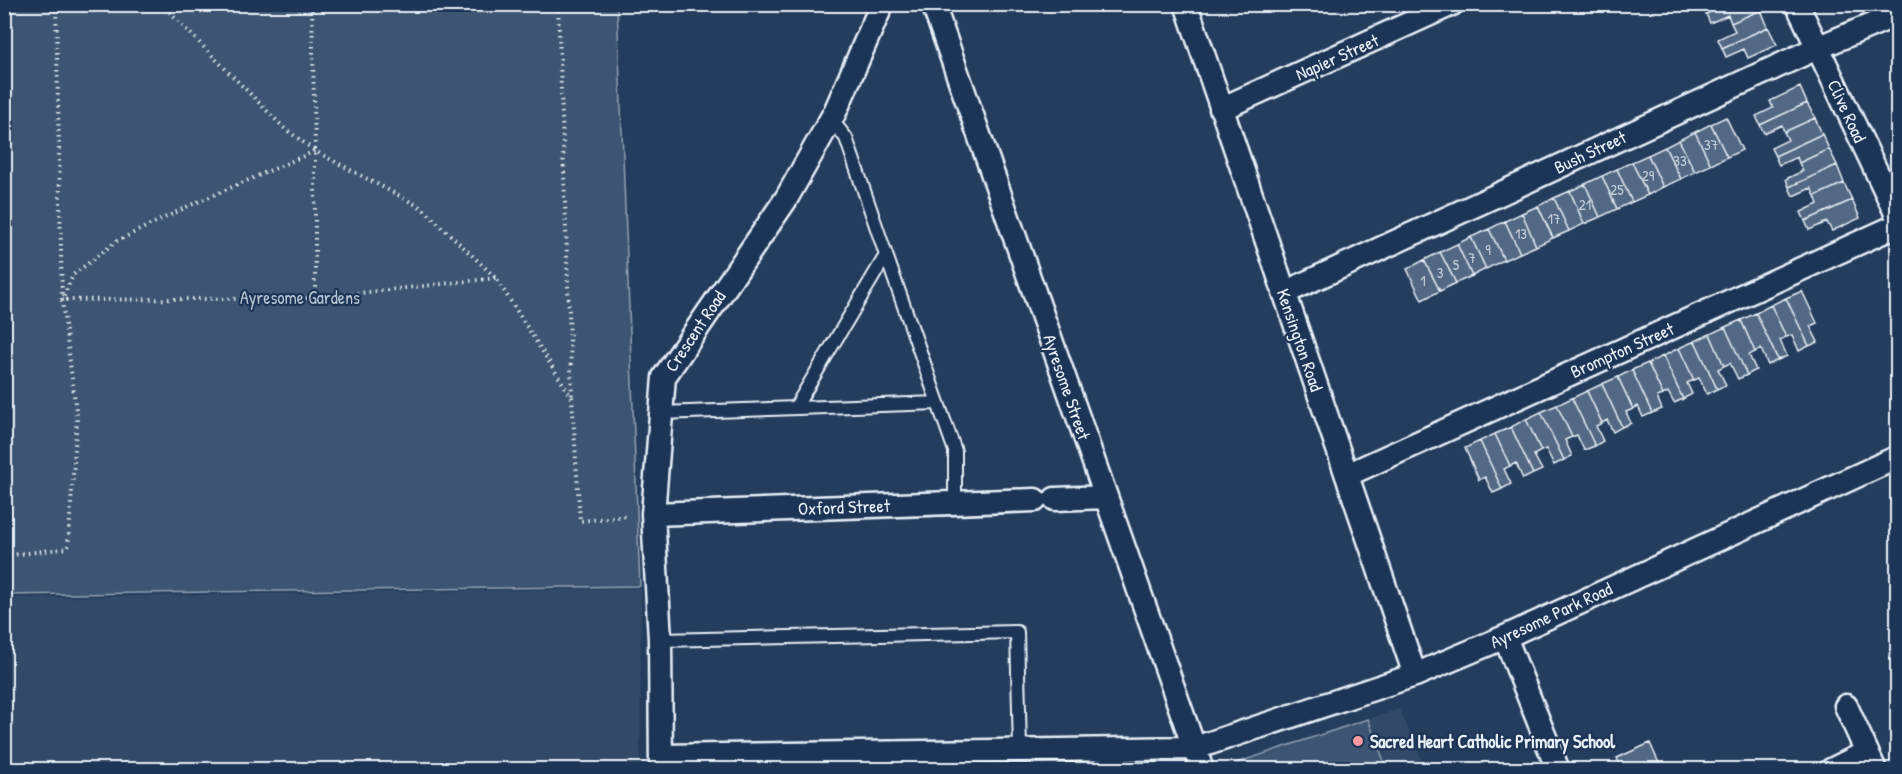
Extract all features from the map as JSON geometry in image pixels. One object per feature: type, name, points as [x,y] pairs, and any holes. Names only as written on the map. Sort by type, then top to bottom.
[{"type":"street","name":"Crescent Road","points":[[661,763],[660,640],[653,514],[664,377],[786,199],[831,119],[882,4]]},
{"type":"street","name":"Ayresome Street","points":[[933,4],[1202,770]]},
{"type":"street","name":"Kensington Road","points":[[1186,4],[1415,675]]},
{"type":"street","name":"Napier Street","points":[[1221,109],[1452,4]]},
{"type":"street","name":"Clive Road","points":[[1797,4],[1898,217]]},
{"type":"street","name":"Bush Street","points":[[1284,293],[1817,48],[1898,14]]},
{"type":"street","name":"Brompton Street","points":[[1347,475],[1898,225]]},
{"type":"street","name":"Ayresome Park Road","points":[[661,763],[1020,750],[1195,748],[1415,675],[1505,638],[1898,457]]},
{"type":"street","name":"Oxford Street","points":[[653,514],[1106,497]]},
{"type":"street","points":[[1505,638],[1558,770]]},
{"type":"street","points":[[1830,770],[1871,761],[1846,706]]},
{"type":"lane","points":[[831,119],[846,138],[955,451],[955,502]]},
{"type":"lane","points":[[795,408],[886,255]]},
{"type":"lane","points":[[661,413],[938,403]]},
{"type":"lane","points":[[660,640],[1017,632],[1020,750]]},
{"type":"path","points":[[4,556],[69,548],[77,418],[62,300],[56,4]]},
{"type":"path","points":[[161,4],[284,128],[315,151],[422,208],[496,278],[572,398]]},
{"type":"path","points":[[312,4],[315,298]]},
{"type":"path","points":[[558,4],[572,398],[580,521],[653,514]]},
{"type":"path","points":[[62,300],[73,274],[117,241],[193,204],[315,151]]},
{"type":"path","points":[[62,300],[315,298],[496,278]]},
{"type":"shaded area","points":[[641,588],[640,769],[5,769],[5,598]]},
{"type":"shaded area","name":"Sacred Heart Catholic Primary School","points":[[1399,709],[1426,769],[1233,770],[1236,763]]},
{"type":"green space","name":"Ayresome Gardens","points":[[4,5],[617,5],[640,586],[5,595]]},
{"type":"green space","name":"Sacred Heart Catholic Primary School","points":[[1368,719],[1387,769],[1233,769],[1236,763]]},
{"type":"building","points":[[1728,4],[1706,14],[1702,6]]},
{"type":"building","points":[[1728,4],[1758,4],[1761,10],[1731,23],[1728,15],[1710,23],[1706,14]]},
{"type":"building","points":[[1761,10],[1768,27],[1722,48],[1718,39],[1735,31],[1731,23]]},
{"type":"building","points":[[1768,27],[1777,45],[1748,58],[1744,49],[1726,57],[1722,48]]},
{"type":"building","points":[[1800,87],[1807,103],[1760,125],[1756,116],[1773,108],[1770,101]]},
{"type":"building","points":[[1807,103],[1815,118],[1784,132],[1782,125],[1764,133],[1760,125]]},
{"type":"building","points":[[1726,117],[1742,150],[1727,157],[1711,124]]},
{"type":"building","points":[[1815,118],[1822,134],[1775,156],[1771,148],[1788,140],[1784,132]]},
{"type":"building","points":[[1711,124],[1727,157],[1711,165],[1695,132]]},
{"type":"building","points":[[1695,132],[1711,165],[1695,172],[1679,140]]},
{"type":"building","points":[[1822,134],[1829,149],[1799,163],[1797,157],[1779,165],[1775,156]]},
{"type":"building","points":[[1679,140],[1695,172],[1681,179],[1665,147]]},
{"type":"building","points":[[1665,147],[1681,179],[1663,187],[1648,155]]},
{"type":"building","points":[[1829,149],[1837,165],[1789,187],[1786,179],[1803,171],[1799,163]]},
{"type":"building","points":[[1648,155],[1663,187],[1648,195],[1632,162]]},
{"type":"building","points":[[1632,162],[1648,195],[1632,202],[1617,169]]},
{"type":"building","points":[[1837,165],[1844,183],[1815,196],[1811,188],[1793,196],[1789,187]]},
{"type":"building","points":[[1617,169],[1632,202],[1617,209],[1602,176]]},
{"type":"building","points":[[1602,176],[1617,209],[1600,217],[1585,184]]},
{"type":"building","points":[[1844,183],[1852,200],[1805,221],[1801,212],[1818,204],[1815,196]]},
{"type":"building","points":[[1585,184],[1600,217],[1584,224],[1570,191]]},
{"type":"building","points":[[1570,191],[1584,224],[1569,231],[1554,198]]},
{"type":"building","points":[[1554,198],[1569,231],[1553,238],[1538,206]]},
{"type":"building","points":[[1852,200],[1860,218],[1832,231],[1827,222],[1809,230],[1805,221]]},
{"type":"building","points":[[1538,206],[1553,238],[1536,246],[1522,213]]},
{"type":"building","points":[[1522,213],[1536,246],[1520,253],[1505,221]]},
{"type":"building","points":[[1505,221],[1520,253],[1504,260],[1489,229]]},
{"type":"building","points":[[1489,229],[1504,260],[1486,269],[1471,237]]},
{"type":"building","points":[[1471,237],[1486,269],[1472,276],[1457,244]]},
{"type":"building","points":[[1457,244],[1472,276],[1456,283],[1440,252]]},
{"type":"building","points":[[1440,252],[1456,283],[1440,291],[1424,260]]},
{"type":"building","points":[[1424,260],[1440,291],[1422,300],[1407,269]]},
{"type":"building","points":[[1802,291],[1817,323],[1810,326],[1818,342],[1809,346],[1786,298]]},
{"type":"building","points":[[1786,298],[1809,346],[1799,351],[1792,335],[1786,337],[1771,305]]},
{"type":"building","points":[[1771,305],[1786,337],[1780,340],[1787,356],[1778,360],[1756,313]]},
{"type":"building","points":[[1756,313],[1778,360],[1768,365],[1761,349],[1755,352],[1741,320]]},
{"type":"building","points":[[1741,320],[1755,352],[1749,355],[1756,370],[1747,375],[1725,327]]},
{"type":"building","points":[[1725,327],[1747,375],[1738,379],[1730,363],[1724,366],[1710,334]]},
{"type":"building","points":[[1710,334],[1724,366],[1718,369],[1726,385],[1717,389],[1695,341]]},
{"type":"building","points":[[1695,341],[1717,389],[1707,394],[1699,378],[1694,380],[1679,348]]},
{"type":"building","points":[[1679,348],[1694,380],[1687,383],[1692,394],[1683,399],[1663,356]]},
{"type":"building","points":[[1663,356],[1683,399],[1674,403],[1668,392],[1663,395],[1648,363]]},
{"type":"building","points":[[1648,363],[1663,395],[1657,397],[1662,409],[1652,413],[1632,370]]},
{"type":"building","points":[[1632,370],[1652,413],[1643,417],[1638,406],[1633,409],[1618,377]]},
{"type":"building","points":[[1618,377],[1633,409],[1626,412],[1631,423],[1622,427],[1602,384]]},
{"type":"building","points":[[1602,384],[1622,427],[1613,432],[1607,420],[1602,423],[1587,391]]},
{"type":"building","points":[[1587,391],[1602,423],[1596,426],[1603,441],[1595,446],[1572,398]]},
{"type":"building","points":[[1572,398],[1595,446],[1584,450],[1577,435],[1572,437],[1557,405]]},
{"type":"building","points":[[1557,405],[1572,437],[1565,440],[1572,456],[1564,460],[1541,412]]},
{"type":"building","points":[[1541,412],[1564,460],[1554,465],[1546,449],[1541,451],[1526,419]]},
{"type":"building","points":[[1526,419],[1541,451],[1534,455],[1542,470],[1533,474],[1511,427]]},
{"type":"building","points":[[1511,427],[1533,474],[1523,479],[1516,463],[1510,466],[1495,434]]},
{"type":"building","points":[[1495,434],[1510,466],[1504,469],[1511,484],[1502,489],[1480,441]]},
{"type":"building","points":[[1480,441],[1502,489],[1493,493],[1485,477],[1479,480],[1465,448]]},
{"type":"building","points":[[1650,743],[1662,770],[1622,770],[1617,758]]},
{"type":"place","name":"Sacred Heart Catholic Primary School","points":[[1358,741]]}]
